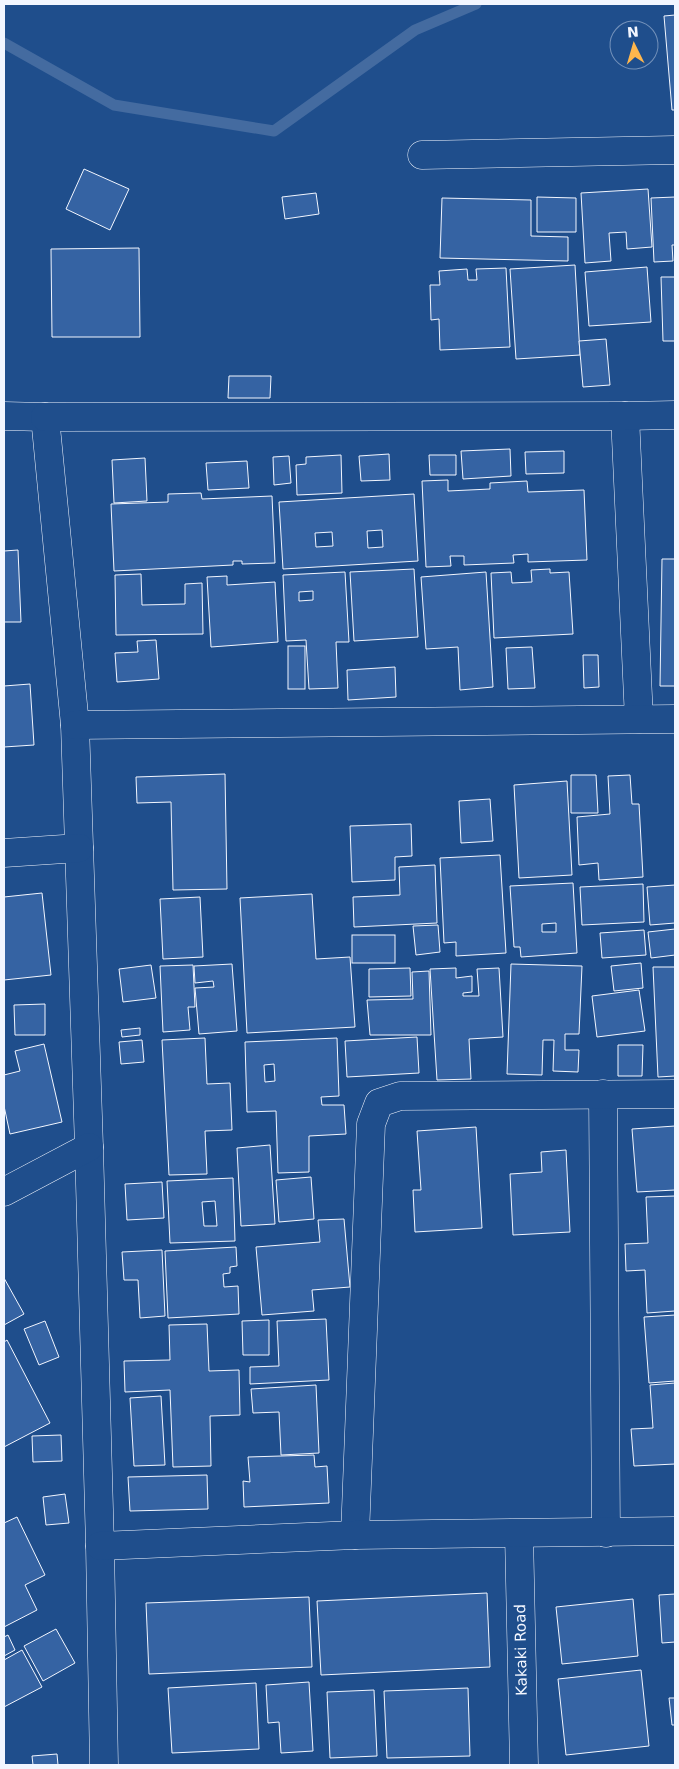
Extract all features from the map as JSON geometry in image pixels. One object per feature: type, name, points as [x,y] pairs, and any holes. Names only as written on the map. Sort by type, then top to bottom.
[{"type":"street","points":[[422,155],[675,150]]},
{"type":"street","points":[[4,416],[625,416],[675,414]]},
{"type":"street","points":[[625,416],[639,719]]},
{"type":"street","points":[[45,417],[75,725],[89,1147],[104,1765]]},
{"type":"street","points":[[75,725],[675,719]]},
{"type":"street","points":[[4,853],[79,848]]},
{"type":"street","points":[[603,1094],[606,1533]]},
{"type":"street","points":[[355,1535],[371,1124],[379,1103],[400,1096],[675,1094]]},
{"type":"street","points":[[4,1192],[89,1147]]},
{"type":"street","points":[[100,1546],[355,1535],[675,1532]]},
{"type":"street","name":"Kakaki Road","points":[[519,1534],[524,1765]]},
{"type":"building","points":[[675,15],[675,110],[672,110],[664,16]]},
{"type":"building","points":[[84,169],[129,189],[110,230],[66,209]]},
{"type":"building","points":[[648,189],[652,247],[627,249],[626,232],[609,233],[611,261],[585,263],[581,193]]},
{"type":"building","points":[[316,193],[319,214],[285,219],[282,197]]},
{"type":"building","points":[[537,197],[576,198],[576,232],[537,232]]},
{"type":"building","points":[[675,197],[673,261],[654,262],[651,198]]},
{"type":"building","points":[[442,198],[531,200],[531,236],[568,237],[568,261],[440,258]]},
{"type":"building","points":[[139,248],[140,337],[52,337],[51,249]]},
{"type":"building","points":[[575,265],[580,355],[516,359],[510,269]]},
{"type":"building","points":[[647,267],[651,322],[589,326],[585,272]]},
{"type":"building","points":[[506,268],[510,347],[440,350],[439,319],[431,320],[430,285],[440,285],[439,271],[467,269],[468,280],[477,280],[476,269]]},
{"type":"building","points":[[661,277],[675,277],[675,341],[663,341]]},
{"type":"building","points":[[606,339],[610,385],[583,387],[579,341]]},
{"type":"building","points":[[229,376],[271,376],[270,398],[228,398]]},
{"type":"building","points":[[510,449],[511,476],[463,479],[461,451]]},
{"type":"building","points":[[564,451],[564,473],[526,474],[525,452]]},
{"type":"building","points":[[389,454],[390,480],[361,481],[359,456]]},
{"type":"building","points":[[341,455],[342,493],[297,495],[296,465],[306,464],[306,457]]},
{"type":"building","points":[[429,455],[456,455],[456,475],[430,475]]},
{"type":"building","points":[[289,456],[291,483],[274,485],[273,457]]},
{"type":"building","points":[[145,458],[147,501],[114,503],[112,460]]},
{"type":"building","points":[[247,461],[249,488],[208,490],[206,463]]},
{"type":"building","points":[[448,480],[448,491],[490,489],[490,483],[527,481],[528,492],[584,490],[587,560],[528,562],[528,554],[513,555],[514,563],[464,565],[464,556],[450,556],[451,566],[426,567],[422,481]]},
{"type":"building","points":[[201,493],[202,499],[272,496],[275,563],[242,564],[242,561],[233,561],[233,565],[114,571],[111,504],[168,502],[168,494]]},
{"type":"building","points":[[414,494],[418,561],[283,569],[279,502]],"holes":[[[382,530],[383,547],[368,548],[367,531]],[[332,532],[333,546],[316,547],[315,533]]]},
{"type":"building","points":[[18,550],[21,622],[4,622],[4,551]]},
{"type":"building","points":[[662,559],[675,559],[675,686],[660,686]]},
{"type":"building","points":[[414,569],[418,637],[354,641],[350,572]]},
{"type":"building","points":[[550,569],[550,573],[569,572],[573,634],[494,638],[491,573],[511,572],[512,583],[532,582],[531,570]]},
{"type":"building","points":[[345,572],[349,642],[336,642],[338,688],[309,689],[306,640],[286,641],[283,575]],"holes":[[[313,591],[313,600],[299,601],[299,592]]]},
{"type":"building","points":[[486,572],[493,687],[460,690],[458,647],[426,649],[421,577]]},
{"type":"building","points":[[141,574],[142,605],[185,604],[185,584],[202,583],[203,634],[116,635],[115,575]]},
{"type":"building","points":[[227,576],[227,585],[275,582],[278,642],[211,647],[207,577]]},
{"type":"building","points":[[156,640],[159,679],[117,682],[115,653],[138,652],[137,641]]},
{"type":"building","points":[[288,646],[305,646],[305,689],[288,689]]},
{"type":"building","points":[[532,647],[535,688],[508,689],[506,648]]},
{"type":"building","points":[[583,655],[598,655],[599,687],[584,688]]},
{"type":"building","points":[[395,667],[396,697],[348,700],[347,670]]},
{"type":"building","points":[[30,684],[34,745],[4,747],[4,686]]},
{"type":"building","points":[[225,774],[227,889],[173,890],[171,802],[137,803],[136,777]]},
{"type":"building","points":[[571,775],[596,775],[598,813],[571,813]]},
{"type":"building","points":[[630,775],[632,804],[639,804],[643,877],[599,880],[598,863],[579,865],[577,817],[610,814],[608,776]]},
{"type":"building","points":[[567,781],[572,875],[519,878],[514,785]]},
{"type":"building","points":[[490,799],[493,841],[461,843],[459,801]]},
{"type":"building","points":[[411,824],[412,856],[395,857],[395,880],[352,882],[350,826]]},
{"type":"building","points":[[500,855],[506,953],[456,956],[456,942],[444,943],[440,858]]},
{"type":"building","points":[[435,865],[437,923],[354,927],[353,897],[400,895],[399,867]]},
{"type":"building","points":[[573,883],[577,953],[521,957],[520,947],[514,947],[510,886]],"holes":[[[556,923],[556,932],[542,932],[542,924]]]},
{"type":"building","points":[[643,884],[644,922],[582,925],[580,887]]},
{"type":"building","points":[[675,885],[675,923],[650,925],[647,887]]},
{"type":"building","points":[[42,893],[51,975],[4,980],[4,897]]},
{"type":"building","points":[[312,894],[316,959],[350,957],[355,1027],[247,1033],[240,898]]},
{"type":"building","points":[[200,897],[203,957],[163,959],[160,899]]},
{"type":"building","points":[[438,925],[440,952],[416,955],[413,926]]},
{"type":"building","points":[[675,929],[675,955],[651,958],[648,932]]},
{"type":"building","points":[[644,930],[646,955],[602,958],[600,933]]},
{"type":"building","points":[[352,935],[395,935],[395,963],[352,963]]},
{"type":"building","points":[[641,963],[643,988],[614,991],[611,966]]},
{"type":"building","points":[[232,964],[237,1031],[199,1034],[195,988],[214,987],[213,981],[195,983],[194,966]]},
{"type":"building","points":[[511,964],[582,966],[579,1034],[565,1034],[565,1050],[579,1050],[578,1072],[553,1071],[554,1040],[543,1040],[542,1075],[507,1074]]},
{"type":"building","points":[[151,965],[156,998],[123,1002],[119,969]]},
{"type":"building","points":[[193,965],[195,1007],[188,1007],[190,1030],[163,1032],[160,966]]},
{"type":"building","points":[[653,967],[675,967],[675,1076],[658,1077]]},
{"type":"building","points":[[410,968],[411,996],[369,997],[369,969]]},
{"type":"building","points":[[456,968],[456,978],[472,976],[472,992],[463,993],[463,996],[479,996],[477,969],[499,968],[503,1037],[469,1039],[471,1079],[437,1080],[430,969]]},
{"type":"building","points":[[429,971],[431,1035],[370,1035],[367,1000],[413,999],[412,972]]},
{"type":"building","points":[[639,990],[645,1031],[597,1037],[592,996]]},
{"type":"building","points":[[45,1004],[45,1035],[15,1035],[14,1005]]},
{"type":"building","points":[[140,1028],[140,1035],[122,1037],[121,1030]]},
{"type":"building","points":[[417,1037],[419,1073],[347,1077],[345,1041]]},
{"type":"building","points":[[205,1038],[207,1084],[230,1083],[232,1130],[205,1131],[207,1174],[169,1175],[162,1040]]},
{"type":"building","points":[[337,1038],[339,1096],[321,1097],[322,1105],[344,1105],[346,1134],[309,1136],[309,1172],[278,1173],[276,1111],[247,1112],[245,1042]],"holes":[[[274,1064],[275,1081],[265,1082],[264,1065]]]},
{"type":"building","points":[[142,1040],[144,1062],[121,1064],[119,1042]]},
{"type":"building","points":[[44,1044],[62,1122],[10,1134],[4,1106],[4,1075],[20,1071],[15,1051]]},
{"type":"building","points":[[618,1045],[643,1045],[642,1076],[618,1076]]},
{"type":"building","points":[[675,1126],[675,1190],[637,1192],[632,1129]]},
{"type":"building","points":[[476,1127],[482,1228],[415,1232],[413,1190],[421,1190],[417,1131]]},
{"type":"building","points":[[270,1145],[275,1224],[241,1226],[237,1148]]},
{"type":"building","points":[[566,1150],[570,1232],[513,1235],[510,1174],[542,1172],[541,1152]]},
{"type":"building","points":[[311,1177],[314,1219],[279,1222],[276,1180]]},
{"type":"building","points":[[233,1178],[235,1241],[170,1243],[167,1181]],"holes":[[[215,1201],[217,1226],[204,1226],[202,1202]]]},
{"type":"building","points":[[162,1182],[164,1218],[127,1220],[125,1184]]},
{"type":"building","points":[[675,1196],[675,1311],[647,1313],[645,1270],[626,1271],[625,1244],[648,1243],[646,1197]]},
{"type":"building","points":[[344,1219],[350,1287],[312,1290],[314,1311],[262,1315],[256,1247],[320,1242],[318,1220]]},
{"type":"building","points":[[236,1247],[237,1266],[230,1267],[230,1273],[223,1274],[224,1287],[238,1286],[239,1314],[168,1318],[165,1251]]},
{"type":"building","points":[[162,1250],[165,1316],[140,1318],[138,1280],[124,1280],[122,1252]]},
{"type":"building","points":[[4,1278],[24,1314],[4,1325]]},
{"type":"building","points":[[675,1315],[675,1381],[649,1383],[644,1317]]},
{"type":"building","points":[[326,1319],[329,1380],[250,1384],[250,1367],[279,1366],[277,1321]]},
{"type":"building","points":[[269,1320],[269,1355],[243,1355],[242,1321]]},
{"type":"building","points":[[45,1321],[59,1357],[39,1365],[24,1329]]},
{"type":"building","points":[[207,1324],[209,1371],[239,1370],[240,1415],[210,1416],[211,1466],[173,1467],[170,1390],[125,1392],[124,1361],[170,1360],[169,1325]]},
{"type":"building","points":[[7,1340],[50,1423],[4,1447],[4,1342]]},
{"type":"building","points":[[675,1383],[675,1464],[634,1466],[631,1429],[653,1428],[650,1385]]},
{"type":"building","points":[[316,1385],[319,1453],[281,1455],[279,1412],[253,1413],[251,1389]]},
{"type":"building","points":[[161,1396],[165,1465],[134,1466],[130,1398]]},
{"type":"building","points":[[61,1435],[62,1461],[33,1462],[32,1436]]},
{"type":"building","points":[[314,1455],[315,1467],[327,1466],[329,1503],[244,1507],[243,1481],[250,1482],[248,1457]]},
{"type":"building","points":[[207,1475],[208,1509],[130,1511],[128,1477]]},
{"type":"building","points":[[65,1494],[69,1523],[46,1525],[43,1497]]},
{"type":"building","points":[[17,1517],[45,1575],[25,1585],[37,1610],[4,1627],[4,1523]]},
{"type":"building","points":[[487,1593],[490,1667],[321,1675],[317,1601]]},
{"type":"building","points":[[675,1594],[675,1642],[662,1643],[659,1595]]},
{"type":"building","points":[[309,1597],[312,1667],[149,1674],[146,1603]]},
{"type":"building","points":[[633,1599],[638,1656],[562,1664],[556,1607]]},
{"type":"building","points":[[56,1629],[75,1663],[43,1681],[24,1646]]},
{"type":"building","points":[[8,1635],[15,1650],[4,1656],[4,1637]]},
{"type":"building","points":[[22,1650],[42,1687],[4,1707],[4,1660]]},
{"type":"building","points":[[641,1670],[649,1746],[566,1755],[558,1679]]},
{"type":"building","points":[[309,1682],[313,1751],[281,1753],[279,1722],[268,1723],[266,1685]]},
{"type":"building","points":[[256,1683],[259,1749],[172,1753],[168,1688]]},
{"type":"building","points":[[468,1688],[470,1756],[387,1758],[384,1691]]},
{"type":"building","points":[[374,1690],[377,1756],[330,1758],[327,1692]]},
{"type":"building","points":[[669,1698],[675,1698],[675,1725],[672,1725]]},
{"type":"building","points":[[57,1754],[58,1765],[33,1765],[32,1756]]},
{"type":"waterway","points":[[4,43],[114,105],[274,131],[415,30],[476,4]]}]
